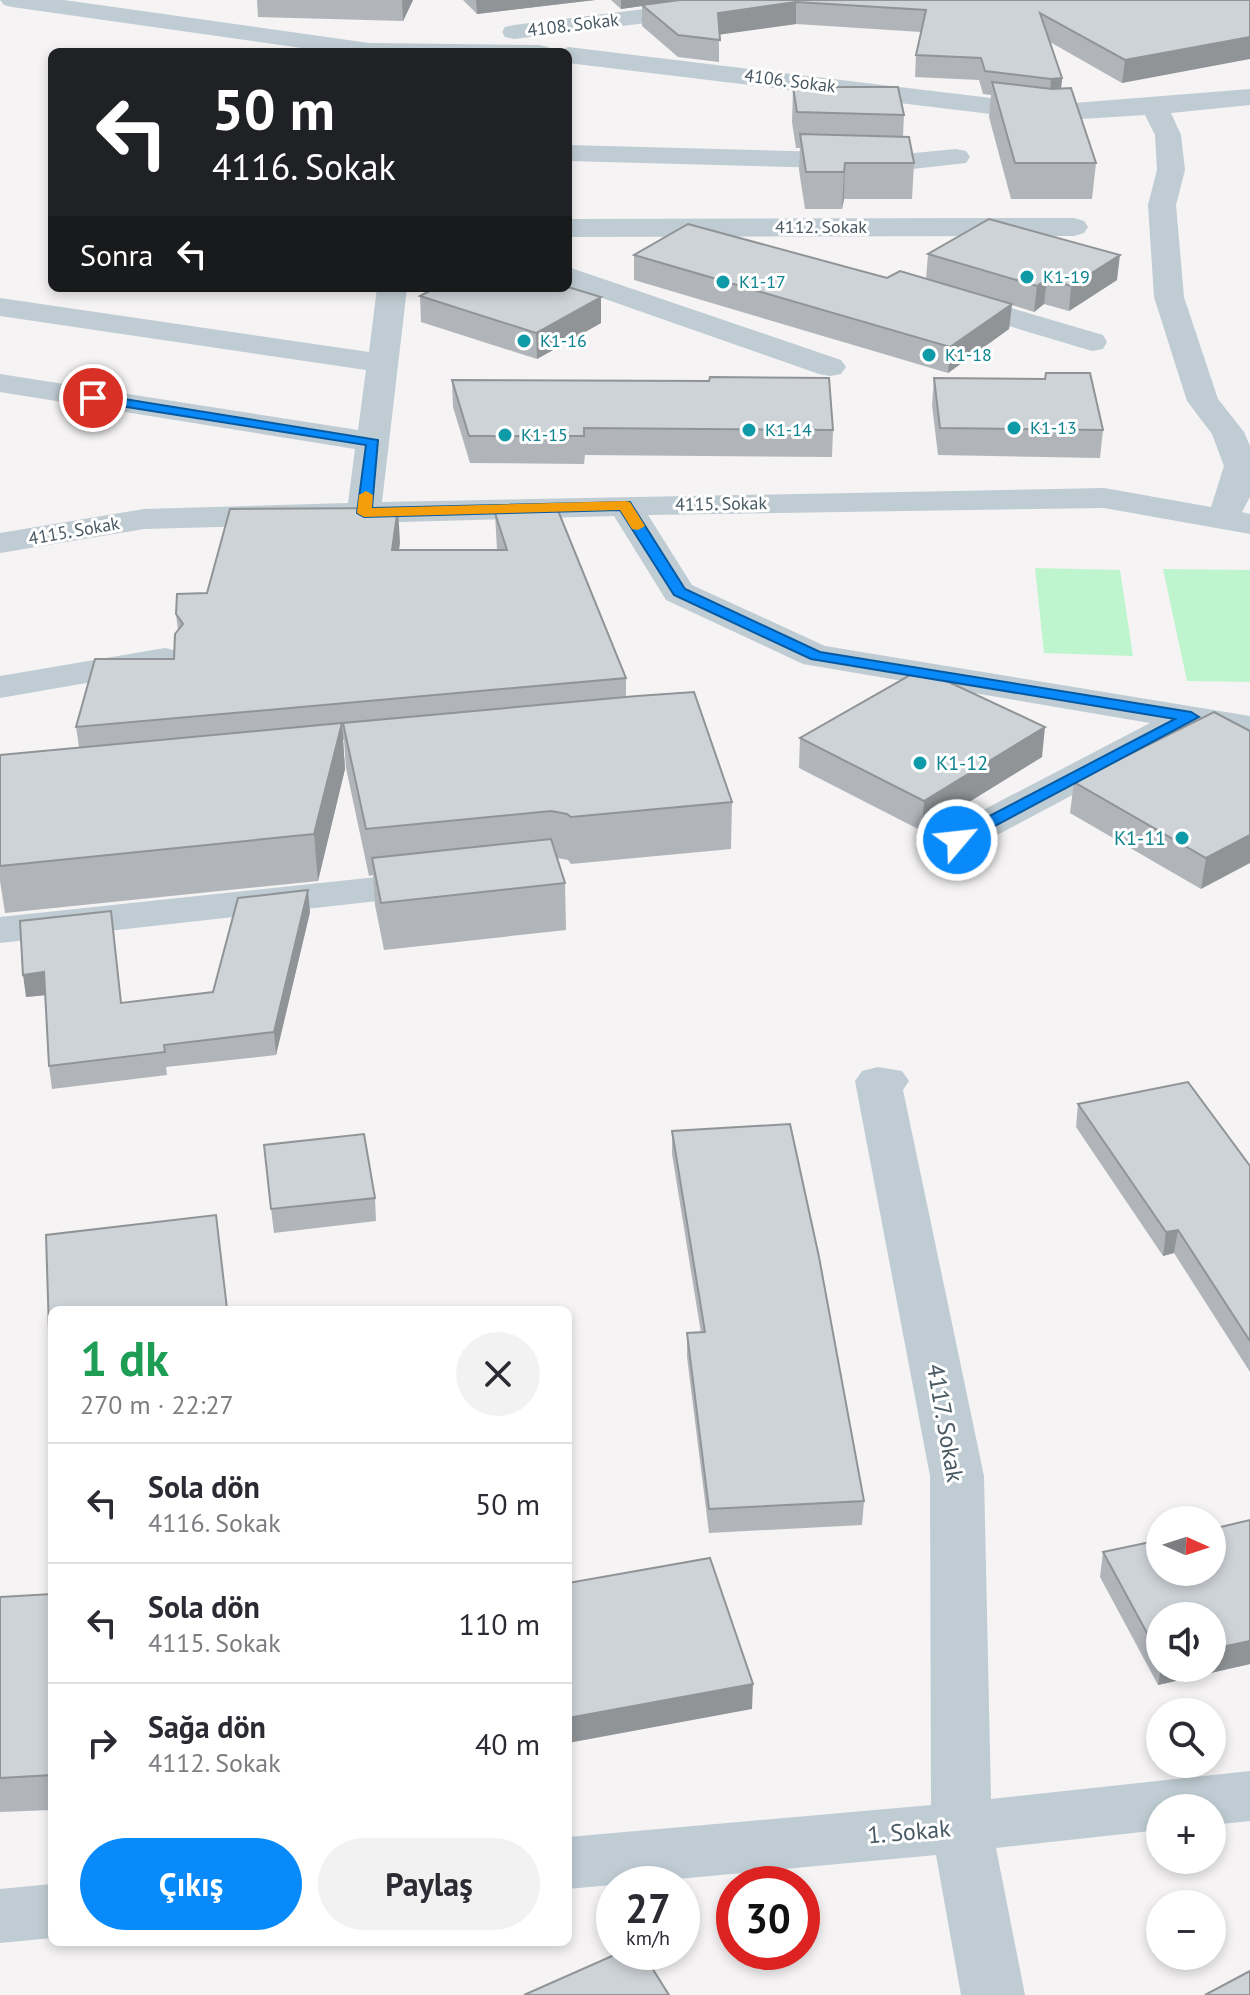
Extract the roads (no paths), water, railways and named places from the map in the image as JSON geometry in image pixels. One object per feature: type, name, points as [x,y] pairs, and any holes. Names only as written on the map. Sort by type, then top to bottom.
[{"type":"street","points":[[12,0],[355,48]]},
{"type":"street","name":"4108. Sokak","points":[[385,48],[778,0]]},
{"type":"street","name":"4106. Sokak","points":[[572,55],[1049,113],[1250,97]]},
{"type":"street","points":[[729,74],[747,59],[761,56],[854,66]]},
{"type":"street","points":[[1154,106],[1168,135],[1171,170],[1162,205],[1169,297],[1203,401],[1228,432],[1241,466],[1232,501],[1236,521]]},
{"type":"street","points":[[572,153],[904,162],[956,157]]},
{"type":"street","points":[[709,227],[798,254]]},
{"type":"street","name":"4112. Sokak","points":[[572,228],[1074,227]]},
{"type":"street","points":[[572,277],[830,367]]},
{"type":"street","points":[[364,513],[391,292]]},
{"type":"street","points":[[930,294],[1092,342]]},
{"type":"street","points":[[0,307],[382,363]]},
{"type":"street","points":[[0,383],[373,442]]},
{"type":"street","name":"4115. Sokak","points":[[0,543],[144,519],[625,505],[1104,498],[1236,521]]},
{"type":"street","points":[[625,505],[679,592],[816,656],[1250,728]]},
{"type":"street","points":[[0,687],[165,659]]},
{"type":"street","points":[[957,840],[1191,717]]},
{"type":"street","points":[[0,930],[473,880]]},
{"type":"street","name":"4117. Sokak","points":[[886,1081],[878,1081],[957,1476],[961,1827]]},
{"type":"street","name":"1. Sokak","points":[[572,1863],[961,1827],[1250,1796]]},
{"type":"street","points":[[961,1827],[993,1995]]},
{"type":"street","points":[[0,1916],[48,1911]]},
{"type":"place","name":"K1-19","points":[[1027,277]]},
{"type":"place","name":"K1-17","points":[[723,282]]},
{"type":"place","name":"K1-16","points":[[524,341]]},
{"type":"place","name":"K1-18","points":[[929,355]]},
{"type":"place","name":"K1-13","points":[[1014,428]]},
{"type":"place","name":"K1-14","points":[[749,430]]},
{"type":"place","name":"K1-15","points":[[505,435]]},
{"type":"place","name":"K1-12","points":[[920,763]]},
{"type":"place","name":"K1-11","points":[[1182,838]]}]
